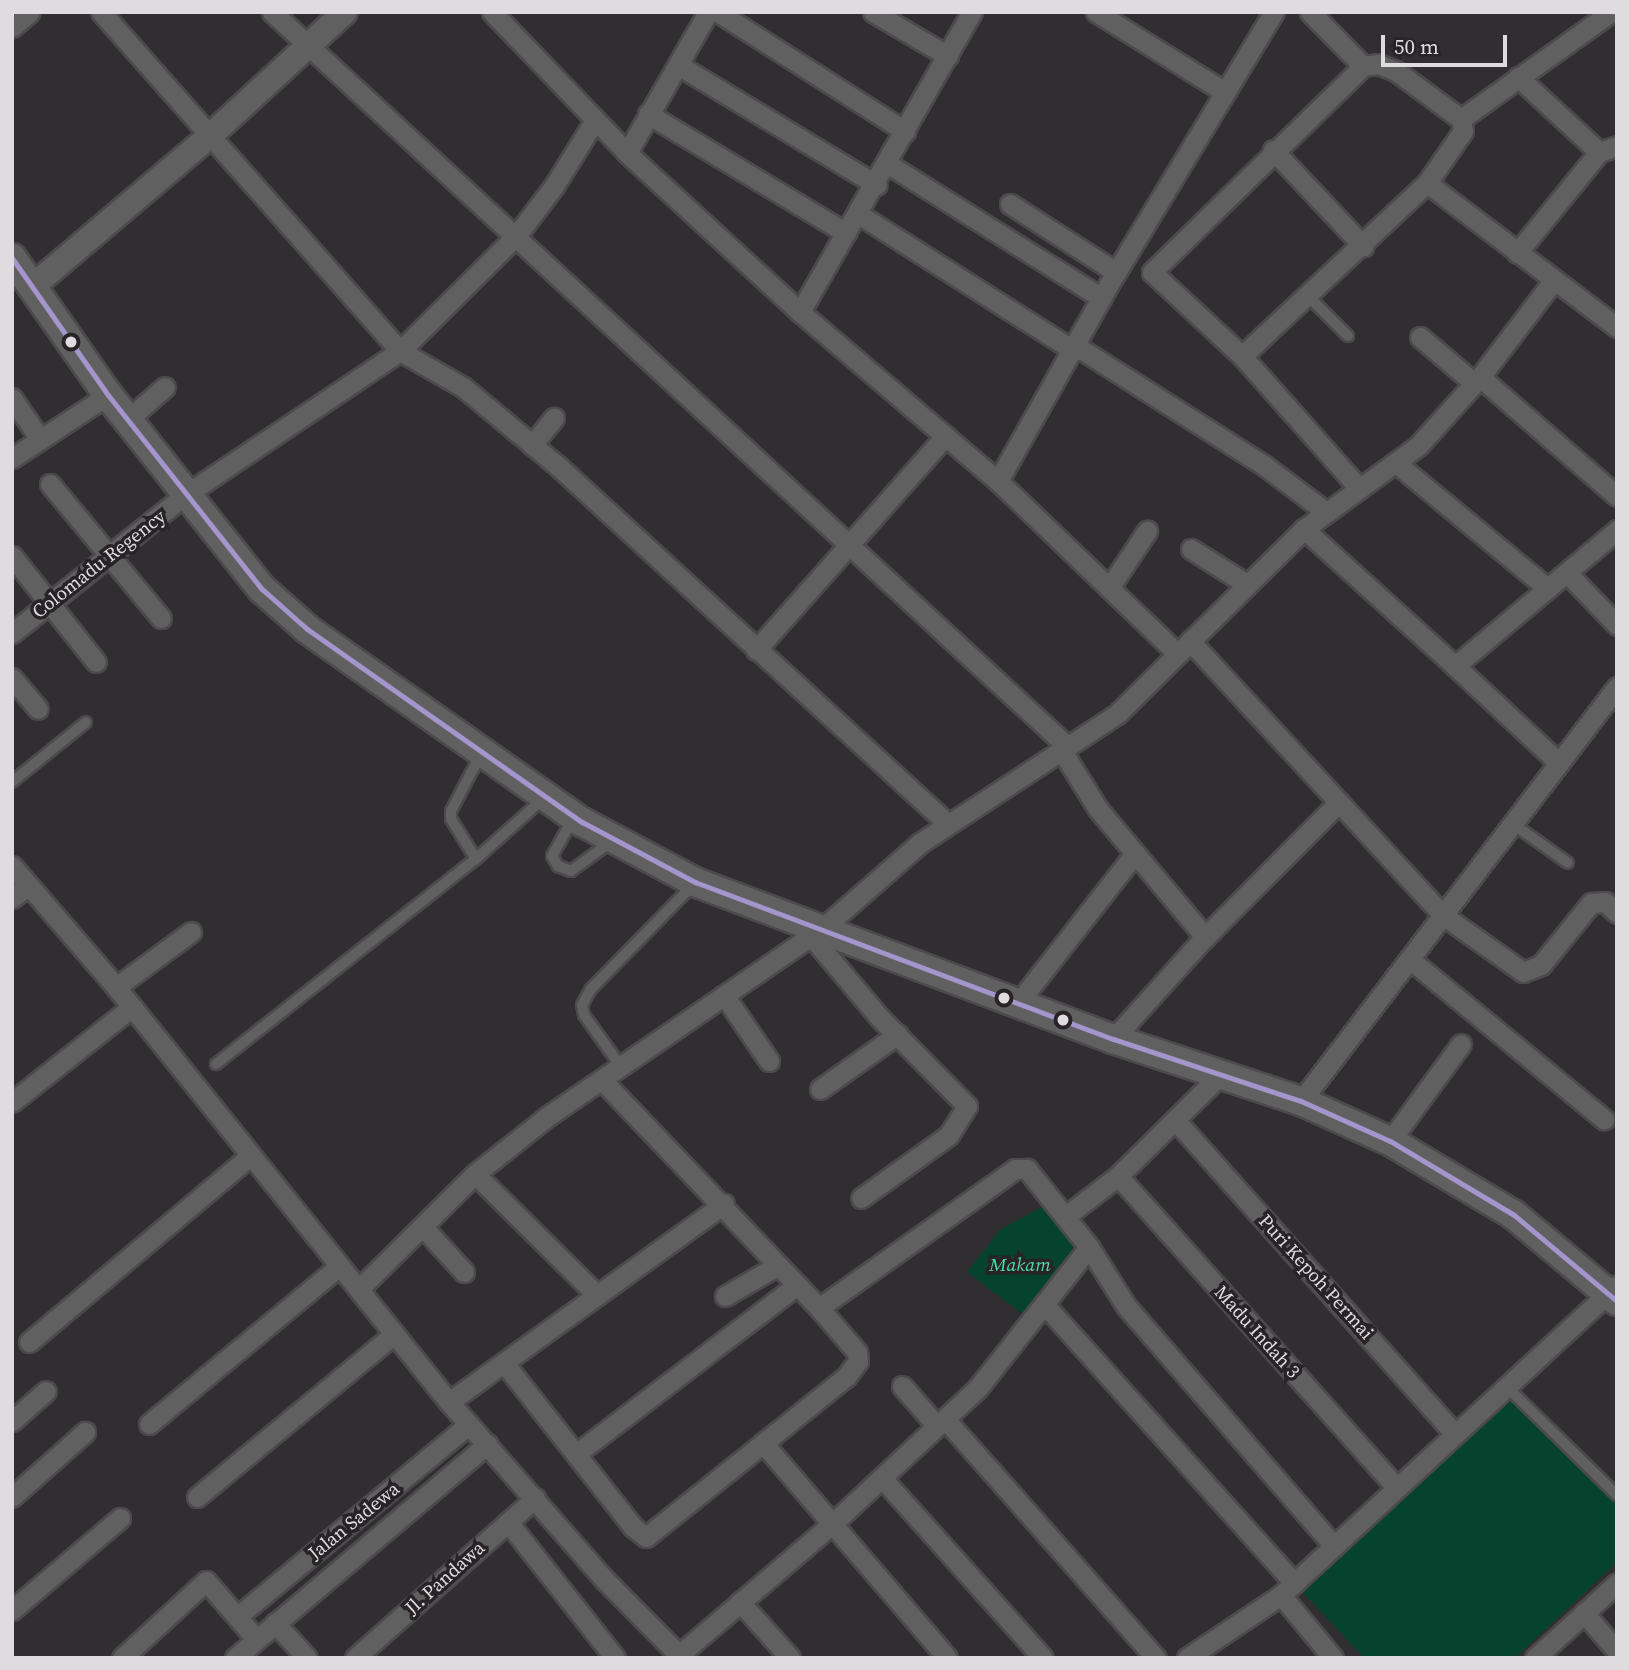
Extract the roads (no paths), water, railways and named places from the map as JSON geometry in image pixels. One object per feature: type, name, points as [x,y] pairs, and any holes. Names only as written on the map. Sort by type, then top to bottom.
[{"type":"main road","points":[[12,258],[127,420],[185,495],[282,608],[574,817],[695,882],[817,932],[1113,1038],[1223,1072],[1301,1101],[1390,1141],[1514,1215],[1614,1293]]},
{"type":"street","points":[[12,27],[30,12]]},
{"type":"street","points":[[101,12],[400,351],[463,387],[531,444],[948,824]]},
{"type":"street","points":[[272,12],[848,544],[1065,749],[1098,809],[1205,937]]},
{"type":"street","points":[[33,286],[210,136],[345,12]]},
{"type":"street","points":[[492,12],[626,153],[800,312],[998,481],[1109,588],[1184,647],[1339,803],[1444,916],[1529,973],[1541,965],[1591,903],[1605,902],[1617,913]]},
{"type":"street","points":[[626,153],[708,12]]},
{"type":"street","points":[[718,12],[905,131]]},
{"type":"street","points":[[873,12],[948,56]]},
{"type":"street","points":[[800,312],[846,233],[860,215],[972,12]]},
{"type":"street","points":[[1096,12],[1225,92]]},
{"type":"street","points":[[998,481],[1075,349],[1116,272],[1274,12]]},
{"type":"street","points":[[1310,12],[1363,66]]},
{"type":"street","points":[[1461,119],[1611,12]]},
{"type":"street","points":[[1358,487],[1242,356],[1152,272],[1273,150],[1363,66],[1378,64],[1396,71],[1461,119]]},
{"type":"street","points":[[678,65],[877,185]]},
{"type":"street","points":[[1517,253],[1608,149],[1518,78]]},
{"type":"street","points":[[648,114],[846,233]]},
{"type":"street","points":[[1242,356],[1363,246],[1427,183],[1461,139],[1461,119]]},
{"type":"street","name":"Colomadu Regency","points":[[12,633],[185,495],[400,351],[516,236],[554,186],[595,120]]},
{"type":"street","points":[[1273,150],[1363,246]]},
{"type":"street","points":[[888,164],[1102,298]]},
{"type":"street","points":[[1427,183],[1617,327]]},
{"type":"street","points":[[1010,204],[1116,272]]},
{"type":"street","points":[[860,215],[1265,466],[1326,512]]},
{"type":"street","points":[[359,1289],[475,1174],[603,1080],[817,932],[920,843],[1117,714],[1245,583],[1304,529],[1358,487],[1418,446],[1477,380],[1553,280]]},
{"type":"street","points":[[1420,337],[1477,380],[1617,496]]},
{"type":"street","points":[[127,420],[164,387]]},
{"type":"street","points":[[12,458],[108,395]]},
{"type":"street","points":[[12,398],[40,439]]},
{"type":"street","points":[[531,444],[554,418]]},
{"type":"street","points":[[756,650],[945,436]]},
{"type":"street","points":[[1396,463],[1547,587]]},
{"type":"street","points":[[50,484],[161,618]]},
{"type":"street","points":[[1304,529],[1559,763]]},
{"type":"street","points":[[1455,666],[1547,587],[1568,574],[1617,530]]},
{"type":"street","points":[[1109,588],[1147,531]]},
{"type":"street","points":[[1191,549],[1245,583]]},
{"type":"street","points":[[12,556],[96,662]]},
{"type":"street","points":[[1568,574],[1617,625]]},
{"type":"street","points":[[12,678],[38,709]]},
{"type":"street","points":[[1301,1101],[1412,961],[1617,687]]},
{"type":"street","points":[[1113,1038],[1205,937],[1339,803]]},
{"type":"street","points":[[1018,1003],[1135,853]]},
{"type":"street","points":[[12,866],[116,987],[449,1402],[605,1580],[678,1657],[832,1524],[977,1389],[1089,1247]]},
{"type":"street","points":[[12,898],[29,885]]},
{"type":"street","points":[[116,987],[191,932]]},
{"type":"street","points":[[817,932],[898,1034],[964,1102],[966,1110],[949,1135],[861,1198]]},
{"type":"street","points":[[1412,961],[1604,1119]]},
{"type":"street","points":[[724,995],[769,1060]]},
{"type":"street","points":[[12,1102],[132,1007]]},
{"type":"street","points":[[820,1089],[898,1034]]},
{"type":"street","points":[[1390,1141],[1461,1044]]},
{"type":"street","points":[[1066,1216],[1118,1176],[1177,1122],[1223,1072]]},
{"type":"street","points":[[504,1363],[633,1527],[646,1536],[846,1377],[858,1361],[857,1352],[819,1308],[724,1204],[603,1080]]},
{"type":"street","name":"Puri Kepoh Permai","points":[[1177,1122],[1454,1433]]},
{"type":"street","points":[[29,1342],[251,1155]]},
{"type":"street","points":[[819,1308],[1015,1169],[1027,1170],[1089,1247],[1126,1306],[1334,1546]]},
{"type":"street","points":[[475,1174],[597,1295]]},
{"type":"street","name":"Madu Indah 3","points":[[1118,1176],[1396,1487]]},
{"type":"street","points":[[449,1402],[724,1204]]},
{"type":"street","points":[[424,1227],[464,1272]]},
{"type":"street","points":[[725,1296],[778,1265]]},
{"type":"street","points":[[149,1424],[340,1266]]},
{"type":"street","points":[[576,1454],[797,1285]]},
{"type":"street","points":[[1187,1658],[1288,1589],[1454,1433],[1614,1293]]},
{"type":"street","points":[[1044,1304],[1288,1589],[1333,1658]]},
{"type":"street","points":[[197,1497],[394,1334]]},
{"type":"street","points":[[902,1386],[941,1422],[1156,1658]]},
{"type":"street","points":[[12,1421],[46,1391]]},
{"type":"street","name":"Jalan Sadewa","points":[[237,1616],[469,1424]]},
{"type":"street","points":[[12,1497],[85,1432]]},
{"type":"street","points":[[763,1443],[947,1658]]},
{"type":"street","points":[[235,1658],[487,1444]]},
{"type":"street","points":[[418,1468],[434,1488]]},
{"type":"street","points":[[882,1478],[1043,1658]]},
{"type":"street","name":"Jl. Pandawa","points":[[355,1658],[535,1498]]},
{"type":"street","points":[[371,1507],[388,1528]]},
{"type":"street","points":[[12,1610],[120,1518]]},
{"type":"street","points":[[508,1522],[615,1658]]},
{"type":"street","points":[[122,1658],[204,1581],[210,1583],[256,1639]]},
{"type":"street","points":[[1535,1658],[1617,1583]]},
{"type":"street","points":[[740,1602],[790,1658]]},
{"type":"street","points":[[1584,1613],[1617,1651]]},
{"type":"street","points":[[275,1623],[306,1658]]},
{"type":"lane","points":[[1307,295],[1348,336]]},
{"type":"lane","points":[[12,782],[86,722]]},
{"type":"lane","points":[[476,859],[451,819],[451,811],[482,753]]},
{"type":"lane","points":[[216,1064],[476,859],[545,798]]},
{"type":"lane","points":[[574,817],[552,856],[558,866],[571,871],[613,840]]},
{"type":"lane","points":[[1513,824],[1568,863]]},
{"type":"lane","points":[[622,1068],[584,1015],[582,1005],[591,989],[695,882]]},
{"type":"lane","points":[[1507,1387],[1617,1495]]},
{"type":"park label","name":"Makam","points":[[1020,1265]]}]
